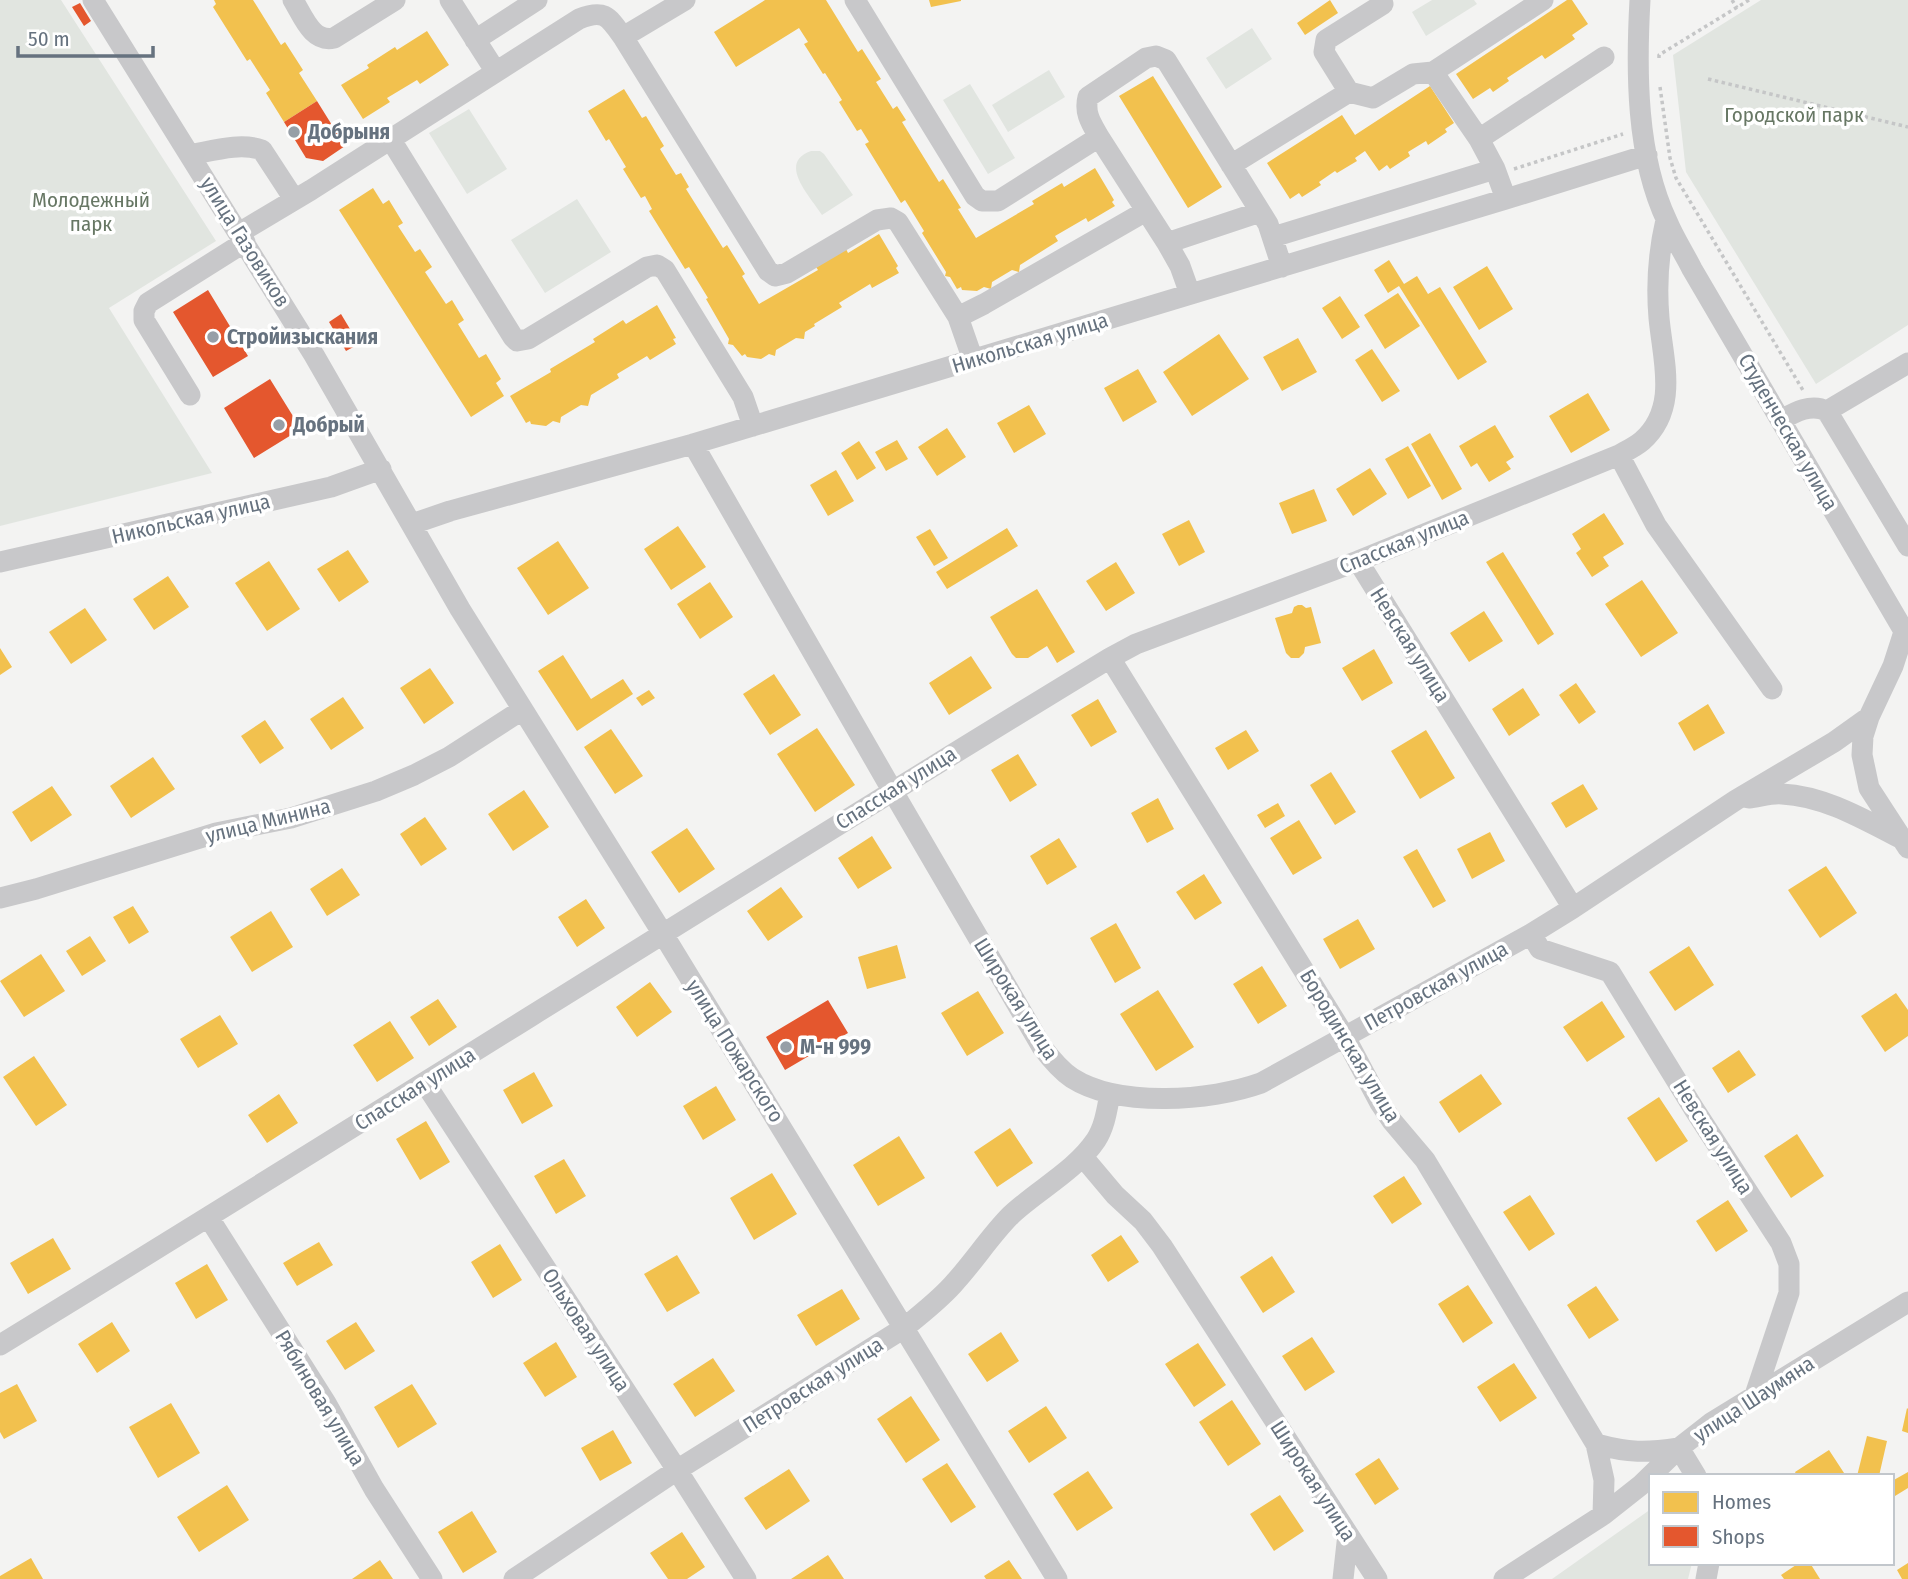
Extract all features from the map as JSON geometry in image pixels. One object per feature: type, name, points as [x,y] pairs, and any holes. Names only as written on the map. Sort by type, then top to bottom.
[{"type":"street","name":"улица Газовиков","points":[[93,0],[314,355],[412,524]]},
{"type":"street","points":[[293,0],[314,33],[327,40],[395,0]]},
{"type":"street","points":[[450,0],[496,72]]},
{"type":"street","points":[[475,40],[537,0]]},
{"type":"street","points":[[623,37],[685,0]]},
{"type":"street","points":[[855,0],[975,196],[982,201],[998,201],[1099,137]]},
{"type":"street","points":[[1383,4],[1326,40],[1324,52],[1349,92],[1373,98],[1413,74],[1433,72],[1543,0]]},
{"type":"street","name":"Студенческая улица","points":[[1640,0],[1638,69],[1647,155],[1666,220],[1906,635],[1869,717],[1863,737],[1862,754],[1869,788],[1905,844]]},
{"type":"street","points":[[190,395],[144,320],[148,303],[294,199],[579,19],[598,14],[611,20],[623,37],[768,271],[775,276],[787,273],[877,220],[891,218],[898,222],[958,317],[973,360]]},
{"type":"street","points":[[1191,294],[1167,243],[1088,118],[1088,97],[1146,58],[1156,56],[1166,60],[1260,212],[1273,237],[1282,267]]},
{"type":"street","points":[[1479,139],[1604,57]]},
{"type":"street","points":[[1433,72],[1479,139],[1506,199]]},
{"type":"street","points":[[1231,165],[1349,92]]},
{"type":"street","points":[[391,139],[517,341],[528,339],[647,267],[657,265],[665,270],[743,397],[753,426]]},
{"type":"street","points":[[190,155],[231,148],[262,150],[294,199]]},
{"type":"street","name":"Никольская улица","points":[[412,524],[693,444],[1647,155]]},
{"type":"street","points":[[1273,237],[1496,172]]},
{"type":"street","points":[[958,317],[1146,211]]},
{"type":"street","points":[[1167,243],[1260,212]]},
{"type":"street","name":"Спасская улица","points":[[0,1345],[209,1218],[892,790],[1110,657],[1136,644],[1358,561],[1619,455],[1640,443],[1655,428],[1664,406],[1667,385],[1657,284],[1659,251],[1666,220]]},
{"type":"street","points":[[1781,420],[1793,413],[1820,410],[1908,363]]},
{"type":"street","points":[[1820,410],[1908,545]]},
{"type":"street","name":"Широкая улица","points":[[693,444],[1042,1047],[1056,1065],[1073,1078],[1093,1089],[1110,1094]]},
{"type":"street","points":[[1619,455],[1656,525],[1772,689]]},
{"type":"street","name":"Никольская улица","points":[[0,562],[331,487],[381,469]]},
{"type":"street","name":"улица Пожарского","points":[[412,524],[460,609],[663,934],[1057,1579]]},
{"type":"street","name":"Невская улица","points":[[1358,561],[1573,908]]},
{"type":"street","name":"Бородинская улица","points":[[1110,657],[1345,1037],[1380,1103],[1425,1160],[1596,1444],[1604,1480],[1603,1515]]},
{"type":"street","name":"улица Минина","points":[[0,898],[203,837],[291,818],[376,791],[449,757],[522,710]]},
{"type":"street","name":"Петровская улица","points":[[1110,1094],[1195,1098],[1242,1090],[1261,1083],[1531,934],[1736,800],[1834,742],[1869,717]]},
{"type":"street","name":"Петровская улица","points":[[1736,800],[1780,793],[1827,803],[1905,844]]},
{"type":"street","name":"Невская улица","points":[[1531,934],[1540,949],[1610,972],[1780,1243],[1789,1264],[1790,1293],[1755,1395]]},
{"type":"street","name":"Ольховая улица","points":[[425,1083],[746,1579]]},
{"type":"street","points":[[1083,1157],[1098,1138],[1105,1121],[1110,1094]]},
{"type":"street","name":"Широкая улица","points":[[1083,1157],[1162,1245],[1377,1579]]},
{"type":"street","name":"Петровская улица","points":[[514,1579],[677,1470],[904,1328],[957,1281],[1008,1218],[1031,1196],[1083,1157]]},
{"type":"street","name":"Рябиновая улица","points":[[209,1218],[326,1403],[374,1489],[432,1579]]},
{"type":"street","name":"улица Шаумяна","points":[[1652,1474],[1679,1448],[1711,1423],[1908,1302]]},
{"type":"street","points":[[1596,1444],[1633,1452],[1679,1448],[1695,1474]]},
{"type":"street","name":"улица Шаумяна","points":[[1504,1579],[1603,1515],[1649,1477]]},
{"type":"street","points":[[1343,1579],[1348,1534]]},
{"type":"path","points":[[1732,0],[1737,8]]},
{"type":"path","points":[[1659,65],[1658,55],[1749,0]]},
{"type":"path","points":[[1708,79],[1908,127]]},
{"type":"path","points":[[1659,83],[1670,158],[1676,178],[1820,410]]},
{"type":"path","points":[[1496,172],[1629,132]]},
{"type":"green space","name":"Молодежный парк","points":[[0,0],[61,0],[216,241],[109,308],[212,473],[0,526]]},
{"type":"green space","points":[[1432,0],[1474,0],[1477,4],[1426,36],[1412,12]]},
{"type":"green space","name":"Городской парк","points":[[1761,0],[1908,0],[1908,325],[1816,384],[1686,172],[1673,55]]},
{"type":"green space","points":[[1252,28],[1272,59],[1226,89],[1206,58]]},
{"type":"green space","points":[[1049,70],[1065,97],[1008,132],[992,105]]},
{"type":"green space","points":[[970,84],[1015,158],[988,174],[943,100]]},
{"type":"green space","points":[[469,109],[507,169],[467,194],[429,133]]},
{"type":"green space","points":[[811,151],[824,154],[853,195],[822,215],[804,190],[796,172],[801,156]]},
{"type":"green space","points":[[577,199],[611,252],[545,293],[511,240]]},
{"type":"green space","points":[[1649,1510],[1649,1565],[1692,1565],[1688,1579],[1552,1579]]},
{"type":"building: Homes","points":[[214,0],[253,0],[281,45],[285,42],[303,70],[299,73],[317,101],[284,122],[266,93],[270,90],[250,59],[247,61],[213,7],[216,4]]},
{"type":"building: Homes","points":[[765,0],[826,0],[858,52],[862,49],[881,79],[876,82],[893,109],[897,106],[906,120],[902,122],[939,182],[943,179],[976,238],[1034,204],[1032,201],[1062,183],[1064,187],[1095,168],[1115,206],[1088,222],[1086,218],[1055,236],[1058,241],[1020,265],[1019,272],[1012,270],[992,282],[991,289],[957,289],[950,277],[945,276],[946,272],[905,200],[901,203],[865,144],[869,142],[861,129],[857,131],[839,102],[842,100],[804,44],[808,42],[799,28],[736,67],[714,32]]},
{"type":"building: Homes","points":[[929,0],[961,0],[961,1],[931,7]]},
{"type":"building: Homes","points":[[1330,0],[1338,13],[1305,35],[1297,23]]},
{"type":"building: Homes","points":[[1567,0],[1572,0],[1588,24],[1572,35],[1575,39],[1545,59],[1542,55],[1507,78],[1509,81],[1493,92],[1490,88],[1473,99],[1456,74]]},
{"type":"building: Homes","points":[[427,31],[449,65],[420,84],[417,80],[387,98],[390,102],[363,119],[341,85],[369,68],[367,65],[395,47],[397,50]]},
{"type":"building: Homes","points":[[1153,76],[1222,187],[1188,208],[1119,96]]},
{"type":"building: Homes","points":[[1430,86],[1454,123],[1445,129],[1447,132],[1428,145],[1426,141],[1408,152],[1410,156],[1390,169],[1387,165],[1379,171],[1365,151],[1355,158],[1357,161],[1319,182],[1321,185],[1302,197],[1299,193],[1290,199],[1267,163],[1342,115],[1355,135]]},
{"type":"building: Homes","points":[[624,89],[642,118],[646,116],[664,146],[660,149],[676,175],[681,173],[689,187],[686,189],[723,248],[727,245],[759,304],[818,270],[816,267],[846,249],[848,253],[879,234],[898,266],[896,268],[899,273],[872,288],[870,284],[839,303],[842,307],[814,324],[815,326],[805,332],[804,339],[796,338],[776,350],[775,356],[769,354],[761,359],[747,357],[745,354],[742,356],[733,345],[728,344],[729,339],[706,299],[708,298],[689,267],[685,269],[649,211],[652,209],[645,196],[641,198],[609,139],[606,141],[588,111]]},
{"type":"building: Homes","points":[[373,188],[383,204],[389,200],[403,223],[398,226],[415,252],[420,249],[432,267],[425,272],[446,304],[452,300],[464,320],[458,324],[479,358],[486,354],[501,379],[496,383],[504,396],[471,417],[339,210]]},
{"type":"building: Homes","points":[[1389,260],[1404,284],[1417,276],[1428,294],[1440,287],[1487,362],[1458,380],[1399,286],[1388,293],[1374,270]]},
{"type":"building: Homes","points":[[1487,266],[1513,309],[1479,330],[1453,287]]},
{"type":"building: Homes","points":[[1398,293],[1420,326],[1385,349],[1364,315]]},
{"type":"building: Homes","points":[[1340,296],[1360,327],[1342,339],[1322,308]]},
{"type":"building: Homes","points":[[657,305],[676,338],[673,339],[676,344],[650,360],[647,356],[617,374],[619,378],[591,395],[588,406],[581,405],[561,417],[560,423],[553,421],[546,426],[531,424],[530,421],[526,423],[510,396],[551,372],[550,369],[595,342],[593,339],[623,320],[626,324]]},
{"type":"building: Homes","points":[[1219,334],[1249,379],[1192,416],[1163,372]]},
{"type":"building: Homes","points":[[1298,338],[1317,372],[1282,391],[1263,357]]},
{"type":"building: Homes","points":[[1372,349],[1400,391],[1382,402],[1355,360]]},
{"type":"building: Homes","points":[[1138,369],[1157,402],[1123,422],[1104,388]]},
{"type":"building: Homes","points":[[1588,393],[1610,430],[1571,453],[1549,416]]},
{"type":"building: Homes","points":[[1029,405],[1046,434],[1014,453],[997,423]]},
{"type":"building: Homes","points":[[1495,425],[1514,457],[1506,462],[1511,469],[1489,482],[1477,463],[1471,467],[1459,446]]},
{"type":"building: Homes","points":[[947,428],[966,457],[937,476],[918,447]]},
{"type":"building: Homes","points":[[1430,433],[1462,489],[1442,500],[1411,444]]},
{"type":"building: Homes","points":[[897,440],[908,459],[886,471],[875,452]]},
{"type":"building: Homes","points":[[859,441],[876,468],[857,480],[841,453]]},
{"type":"building: Homes","points":[[1408,446],[1431,486],[1408,499],[1385,459]]},
{"type":"building: Homes","points":[[1370,468],[1387,494],[1353,516],[1336,489]]},
{"type":"building: Homes","points":[[836,470],[854,501],[828,516],[810,485]]},
{"type":"building: Homes","points":[[1314,489],[1327,521],[1292,534],[1279,503]]},
{"type":"building: Homes","points":[[1604,513],[1624,544],[1603,557],[1609,566],[1592,577],[1576,553],[1581,549],[1572,534]]},
{"type":"building: Homes","points":[[1189,520],[1205,552],[1179,566],[1162,534]]},
{"type":"building: Homes","points":[[678,526],[706,567],[671,590],[644,549]]},
{"type":"building: Homes","points":[[1007,528],[1018,546],[947,589],[936,572]]},
{"type":"building: Homes","points":[[930,529],[948,558],[934,566],[916,537]]},
{"type":"building: Homes","points":[[558,541],[589,588],[548,615],[517,568]]},
{"type":"building: Homes","points":[[348,550],[369,582],[339,602],[317,569]]},
{"type":"building: Homes","points":[[1503,552],[1554,634],[1538,645],[1486,562]]},
{"type":"building: Homes","points":[[269,561],[300,609],[267,631],[235,583]]},
{"type":"building: Homes","points":[[1116,562],[1135,593],[1106,611],[1086,581]]},
{"type":"building: Homes","points":[[168,576],[189,607],[154,630],[133,599]]},
{"type":"building: Homes","points":[[1642,580],[1678,633],[1641,657],[1605,604]]},
{"type":"building: Homes","points":[[710,582],[733,617],[700,639],[677,604]]},
{"type":"building: Homes","points":[[1037,589],[1075,652],[1057,663],[1047,646],[1028,658],[1016,658],[990,617]]},
{"type":"building: Homes","points":[[1298,605],[1311,607],[1321,643],[1305,647],[1299,658],[1291,658],[1286,653],[1275,618],[1292,613]]},
{"type":"building: Homes","points":[[85,608],[107,640],[71,664],[49,632]]},
{"type":"building: Homes","points":[[1484,611],[1503,641],[1469,662],[1450,633]]},
{"type":"building: Homes","points":[[0,648],[12,667],[0,675]]},
{"type":"building: Homes","points":[[1374,649],[1393,683],[1362,701],[1342,668]]},
{"type":"building: Homes","points":[[563,655],[591,699],[623,679],[633,694],[577,731],[538,671]]},
{"type":"building: Homes","points":[[971,656],[992,688],[949,715],[929,683]]},
{"type":"building: Homes","points":[[430,668],[454,703],[424,724],[400,688]]},
{"type":"building: Homes","points":[[774,674],[801,715],[770,735],[743,694]]},
{"type":"building: Homes","points":[[1576,683],[1596,712],[1579,724],[1559,695]]},
{"type":"building: Homes","points":[[1523,688],[1540,715],[1509,736],[1492,709]]},
{"type":"building: Homes","points":[[649,690],[655,698],[642,706],[636,698]]},
{"type":"building: Homes","points":[[343,697],[364,728],[331,750],[310,719]]},
{"type":"building: Homes","points":[[1098,699],[1117,732],[1091,747],[1071,715]]},
{"type":"building: Homes","points":[[1708,704],[1725,733],[1694,751],[1678,723]]},
{"type":"building: Homes","points":[[265,720],[284,748],[260,764],[241,736]]},
{"type":"building: Homes","points":[[817,728],[855,785],[815,812],[777,754]]},
{"type":"building: Homes","points":[[611,729],[643,776],[615,794],[584,747]]},
{"type":"building: Homes","points":[[1246,730],[1259,751],[1228,770],[1215,748]]},
{"type":"building: Homes","points":[[1426,730],[1455,778],[1420,799],[1391,751]]},
{"type":"building: Homes","points":[[1018,754],[1037,785],[1010,802],[991,770]]},
{"type":"building: Homes","points":[[153,757],[175,789],[131,818],[110,786]]},
{"type":"building: Homes","points":[[1331,772],[1356,812],[1335,825],[1310,785]]},
{"type":"building: Homes","points":[[1583,784],[1598,809],[1566,828],[1551,803]]},
{"type":"building: Homes","points":[[52,786],[72,815],[31,842],[12,812]]},
{"type":"building: Homes","points":[[524,790],[549,827],[513,851],[488,814]]},
{"type":"building: Homes","points":[[1158,798],[1174,829],[1147,843],[1131,813]]},
{"type":"building: Homes","points":[[1278,803],[1285,816],[1265,828],[1257,815]]},
{"type":"building: Homes","points":[[425,817],[447,849],[421,866],[400,834]]},
{"type":"building: Homes","points":[[1299,820],[1322,858],[1293,875],[1270,838]]},
{"type":"building: Homes","points":[[687,828],[715,869],[679,893],[651,852]]},
{"type":"building: Homes","points":[[1490,832],[1505,861],[1472,879],[1457,849]]},
{"type":"building: Homes","points":[[872,836],[892,868],[858,889],[838,858]]},
{"type":"building: Homes","points":[[1059,838],[1077,867],[1047,885],[1030,856]]},
{"type":"building: Homes","points":[[1417,849],[1446,901],[1433,908],[1403,857]]},
{"type":"building: Homes","points":[[1826,866],[1857,913],[1820,938],[1788,890]]},
{"type":"building: Homes","points":[[342,868],[360,895],[327,916],[310,889]]},
{"type":"building: Homes","points":[[1204,874],[1222,903],[1195,920],[1176,892]]},
{"type":"building: Homes","points":[[781,887],[803,917],[768,941],[747,911]]},
{"type":"building: Homes","points":[[586,899],[605,928],[577,947],[558,917]]},
{"type":"building: Homes","points":[[133,906],[149,932],[129,944],[113,917]]},
{"type":"building: Homes","points":[[271,911],[293,947],[252,972],[230,937]]},
{"type":"building: Homes","points":[[1358,919],[1375,949],[1340,969],[1323,939]]},
{"type":"building: Homes","points":[[1116,923],[1141,968],[1115,983],[1090,938]]},
{"type":"building: Homes","points":[[90,936],[106,961],[82,976],[66,951]]},
{"type":"building: Homes","points":[[897,945],[906,978],[867,989],[858,957]]},
{"type":"building: Homes","points":[[1689,946],[1714,985],[1675,1011],[1649,972]]},
{"type":"building: Homes","points":[[41,954],[65,991],[24,1017],[0,981]]},
{"type":"building: Homes","points":[[1262,966],[1287,1006],[1258,1024],[1233,984]]},
{"type":"building: Homes","points":[[650,982],[672,1012],[637,1037],[616,1007]]},
{"type":"building: Homes","points":[[1158,990],[1194,1047],[1156,1071],[1120,1014]]},
{"type":"building: Homes","points":[[978,991],[1004,1033],[967,1056],[941,1013]]},
{"type":"building: Homes","points":[[1896,993],[1908,1010],[1908,1036],[1885,1052],[1861,1016]]},
{"type":"building: Homes","points":[[438,999],[457,1027],[429,1046],[410,1017]]},
{"type":"building: Homes","points":[[1602,1001],[1625,1037],[1587,1062],[1563,1027]]},
{"type":"building: Homes","points":[[220,1015],[238,1044],[198,1068],[180,1039]]},
{"type":"building: Homes","points":[[390,1021],[414,1058],[377,1082],[353,1045]]},
{"type":"building: Homes","points":[[1739,1050],[1756,1075],[1728,1093],[1712,1068]]},
{"type":"building: Homes","points":[[34,1056],[67,1105],[36,1126],[3,1077]]},
{"type":"building: Homes","points":[[534,1072],[553,1106],[522,1124],[503,1090]]},
{"type":"building: Homes","points":[[1481,1074],[1502,1104],[1459,1133],[1439,1102]]},
{"type":"building: Homes","points":[[716,1086],[736,1120],[703,1140],[683,1106]]},
{"type":"building: Homes","points":[[279,1094],[298,1123],[267,1143],[248,1115]]},
{"type":"building: Homes","points":[[1659,1097],[1688,1141],[1656,1162],[1627,1118]]},
{"type":"building: Homes","points":[[426,1121],[450,1162],[420,1180],[396,1139]]},
{"type":"building: Homes","points":[[1010,1128],[1033,1163],[997,1187],[974,1152]]},
{"type":"building: Homes","points":[[1797,1134],[1824,1176],[1791,1198],[1764,1156]]},
{"type":"building: Homes","points":[[899,1136],[925,1178],[878,1206],[853,1165]]},
{"type":"building: Homes","points":[[564,1159],[586,1196],[556,1214],[534,1176]]},
{"type":"building: Homes","points":[[772,1173],[797,1214],[754,1240],[730,1198]]},
{"type":"building: Homes","points":[[1404,1176],[1422,1204],[1392,1224],[1373,1196]]},
{"type":"building: Homes","points":[[1530,1195],[1555,1234],[1529,1251],[1503,1212]]},
{"type":"building: Homes","points":[[1728,1200],[1748,1231],[1716,1252],[1696,1221]]},
{"type":"building: Homes","points":[[1121,1235],[1139,1262],[1108,1282],[1091,1255]]},
{"type":"building: Homes","points":[[53,1238],[71,1269],[28,1294],[10,1263]]},
{"type":"building: Homes","points":[[319,1242],[333,1265],[297,1286],[283,1263]]},
{"type":"building: Homes","points":[[500,1244],[522,1280],[493,1298],[471,1262]]},
{"type":"building: Homes","points":[[677,1255],[700,1293],[667,1312],[644,1274]]},
{"type":"building: Homes","points":[[1272,1256],[1295,1292],[1263,1313],[1240,1277]]},
{"type":"building: Homes","points":[[207,1264],[228,1300],[196,1319],[175,1283]]},
{"type":"building: Homes","points":[[1468,1285],[1493,1323],[1463,1343],[1438,1304]]},
{"type":"building: Homes","points":[[1596,1286],[1619,1320],[1589,1339],[1567,1305]]},
{"type":"building: Homes","points":[[842,1289],[860,1319],[816,1346],[797,1315]]},
{"type":"building: Homes","points":[[112,1322],[130,1351],[97,1373],[78,1344]]},
{"type":"building: Homes","points":[[356,1322],[375,1351],[345,1370],[326,1341]]},
{"type":"building: Homes","points":[[1001,1332],[1019,1361],[987,1382],[968,1354]]},
{"type":"building: Homes","points":[[1312,1337],[1335,1372],[1305,1391],[1282,1356]]},
{"type":"building: Homes","points":[[556,1342],[577,1377],[545,1397],[523,1363]]},
{"type":"building: Homes","points":[[1198,1343],[1226,1385],[1194,1407],[1165,1364]]},
{"type":"building: Homes","points":[[713,1358],[735,1391],[695,1417],[673,1384]]},
{"type":"building: Homes","points":[[1514,1363],[1537,1398],[1500,1422],[1477,1387]]},
{"type":"building: Homes","points":[[17,1384],[37,1421],[4,1439],[0,1432],[0,1393]]},
{"type":"building: Homes","points":[[412,1384],[437,1424],[398,1448],[374,1407]]},
{"type":"building: Homes","points":[[911,1396],[940,1440],[906,1463],[877,1419]]},
{"type":"building: Homes","points":[[1232,1400],[1261,1444],[1228,1466],[1199,1422]]},
{"type":"building: Homes","points":[[171,1403],[200,1453],[158,1478],[129,1427]]},
{"type":"building: Homes","points":[[1046,1406],[1067,1438],[1029,1463],[1008,1431]]},
{"type":"building: Homes","points":[[1908,1409],[1908,1433],[1902,1431]]},
{"type":"building: Homes","points":[[613,1430],[632,1463],[600,1481],[581,1448]]},
{"type":"building: Homes","points":[[1867,1436],[1887,1441],[1879,1474],[1858,1474]]},
{"type":"building: Homes","points":[[1829,1450],[1845,1474],[1796,1474],[1795,1472]]},
{"type":"building: Homes","points":[[1379,1458],[1399,1489],[1375,1505],[1355,1474]]},
{"type":"building: Homes","points":[[947,1463],[976,1507],[951,1523],[922,1479]]},
{"type":"building: Homes","points":[[789,1469],[810,1501],[766,1530],[744,1498]]},
{"type":"building: Homes","points":[[1088,1471],[1113,1508],[1077,1531],[1053,1494]]},
{"type":"building: Homes","points":[[1908,1472],[1908,1488],[1895,1496],[1894,1480]]},
{"type":"building: Homes","points":[[227,1485],[249,1520],[199,1552],[177,1517]]},
{"type":"building: Homes","points":[[1280,1495],[1304,1531],[1274,1551],[1250,1514]]},
{"type":"building: Homes","points":[[472,1511],[497,1552],[463,1573],[438,1532]]},
{"type":"building: Homes","points":[[682,1532],[705,1567],[687,1579],[668,1579],[650,1553]]},
{"type":"building: Homes","points":[[828,1555],[844,1579],[791,1579]]},
{"type":"building: Homes","points":[[31,1558],[43,1579],[0,1579],[0,1576]]},
{"type":"building: Homes","points":[[380,1560],[393,1579],[352,1579]]},
{"type":"building: Homes","points":[[1009,1560],[1022,1579],[986,1579],[984,1576]]},
{"type":"building: Homes","points":[[1908,1563],[1908,1579],[1902,1579],[1897,1570]]},
{"type":"building: Homes","points":[[1796,1565],[1811,1565],[1820,1579],[1784,1579],[1781,1575]]},
{"type":"building: Shops","points":[[80,3],[91,21],[84,26],[72,7]]},
{"type":"building: Shops","points":[[317,101],[345,146],[323,161],[306,158],[284,122]]},
{"type":"building: Shops","name":"Стройизыскания","points":[[208,290],[248,356],[213,377],[173,312]]},
{"type":"building: Shops","points":[[341,314],[359,344],[346,351],[329,322]]},
{"type":"building: Shops","points":[[270,379],[301,429],[254,458],[224,408]]},
{"type":"building: Shops","points":[[828,1000],[848,1033],[785,1070],[766,1037]]},
{"type":"place","name":"Добрыня","points":[[294,132]]},
{"type":"place","name":"Стройизыскания","points":[[213,337]]},
{"type":"place","name":"Добрый","points":[[279,425]]},
{"type":"place","name":"М-н 999","points":[[786,1047]]}]
